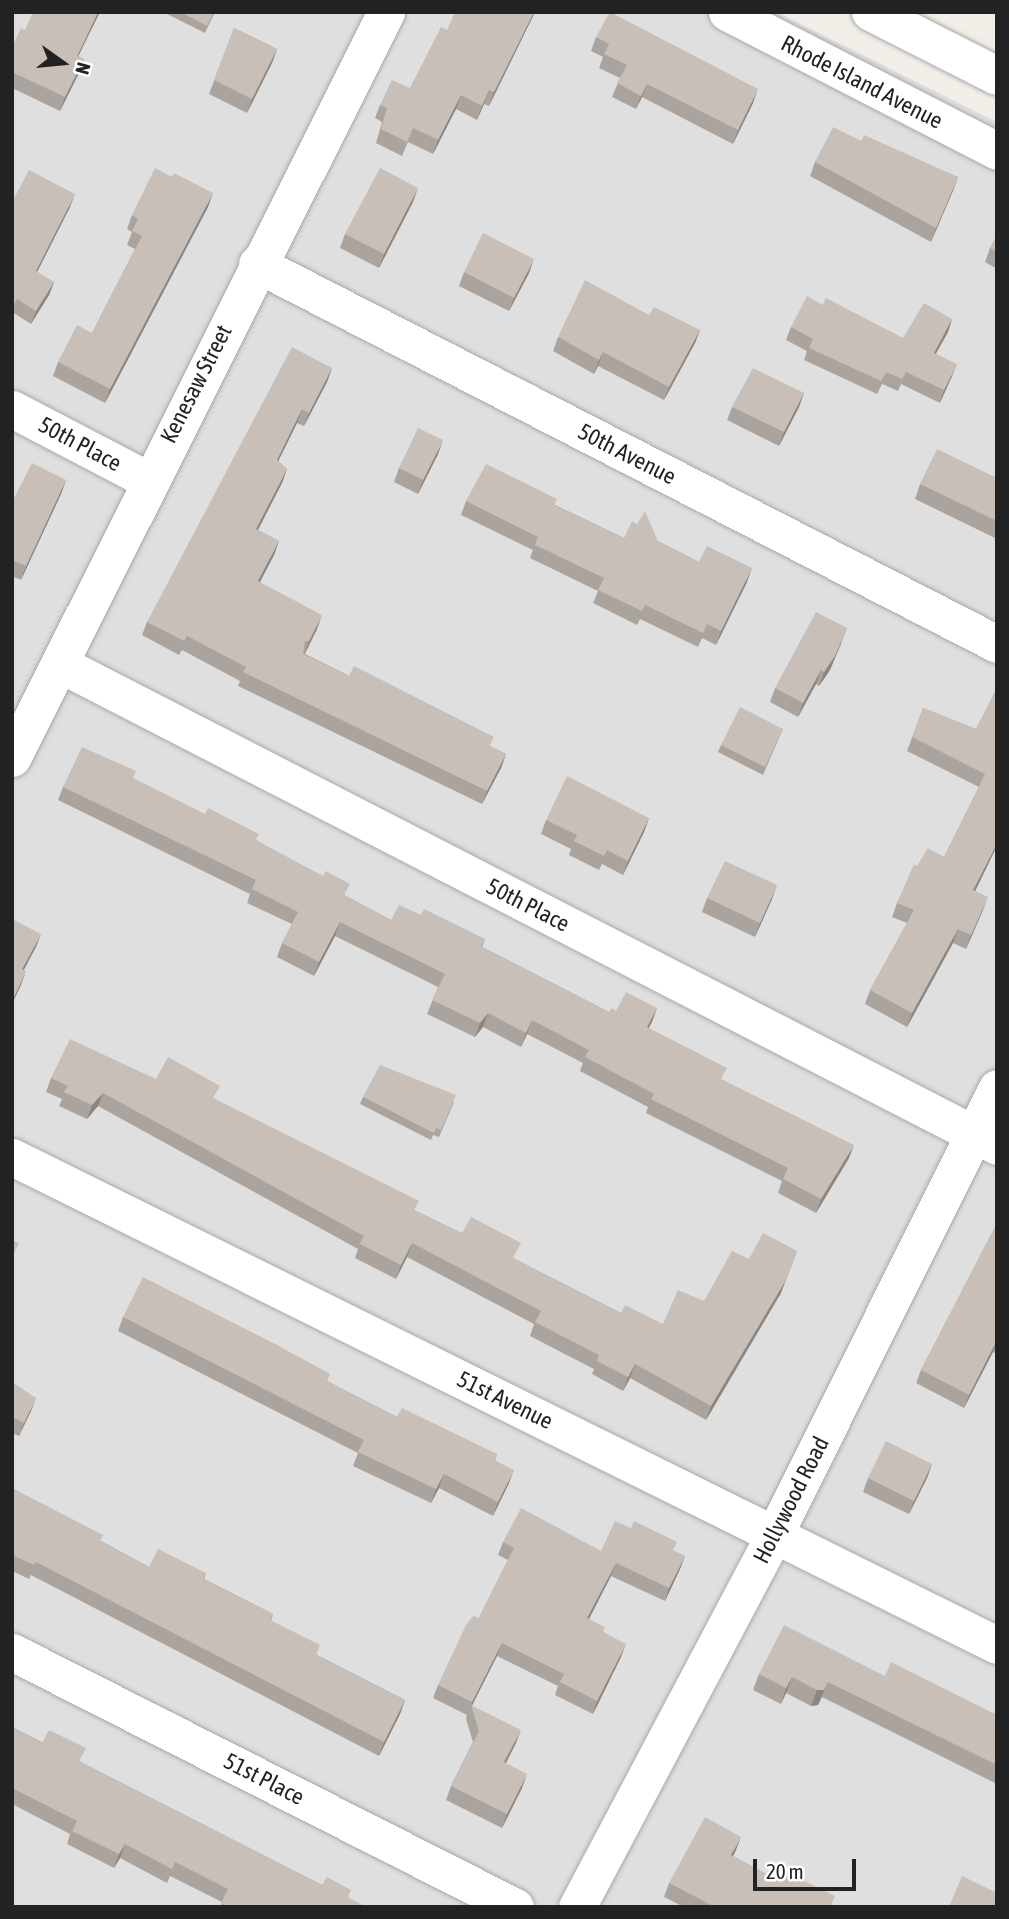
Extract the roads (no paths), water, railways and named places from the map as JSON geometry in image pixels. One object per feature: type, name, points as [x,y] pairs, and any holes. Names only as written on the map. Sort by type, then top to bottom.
[{"type":"street","name":"Kenesaw Street","points":[[12,758],[148,480],[386,12]]},
{"type":"street","name":"Rhode Island Avenue","points":[[727,12],[997,151]]},
{"type":"street","points":[[871,12],[997,76]]},
{"type":"street","name":"50th Avenue","points":[[257,264],[997,644]]},
{"type":"street","name":"50th Place","points":[[12,409],[148,480]]},
{"type":"street","name":"50th Place","points":[[60,663],[986,1140]]},
{"type":"street","name":"Hollywood Road","points":[[576,1907],[986,1140],[997,1088]]},
{"type":"street","name":"51st Avenue","points":[[12,1157],[997,1645]]},
{"type":"street","name":"51st Place","points":[[12,1652],[515,1907]]}]
